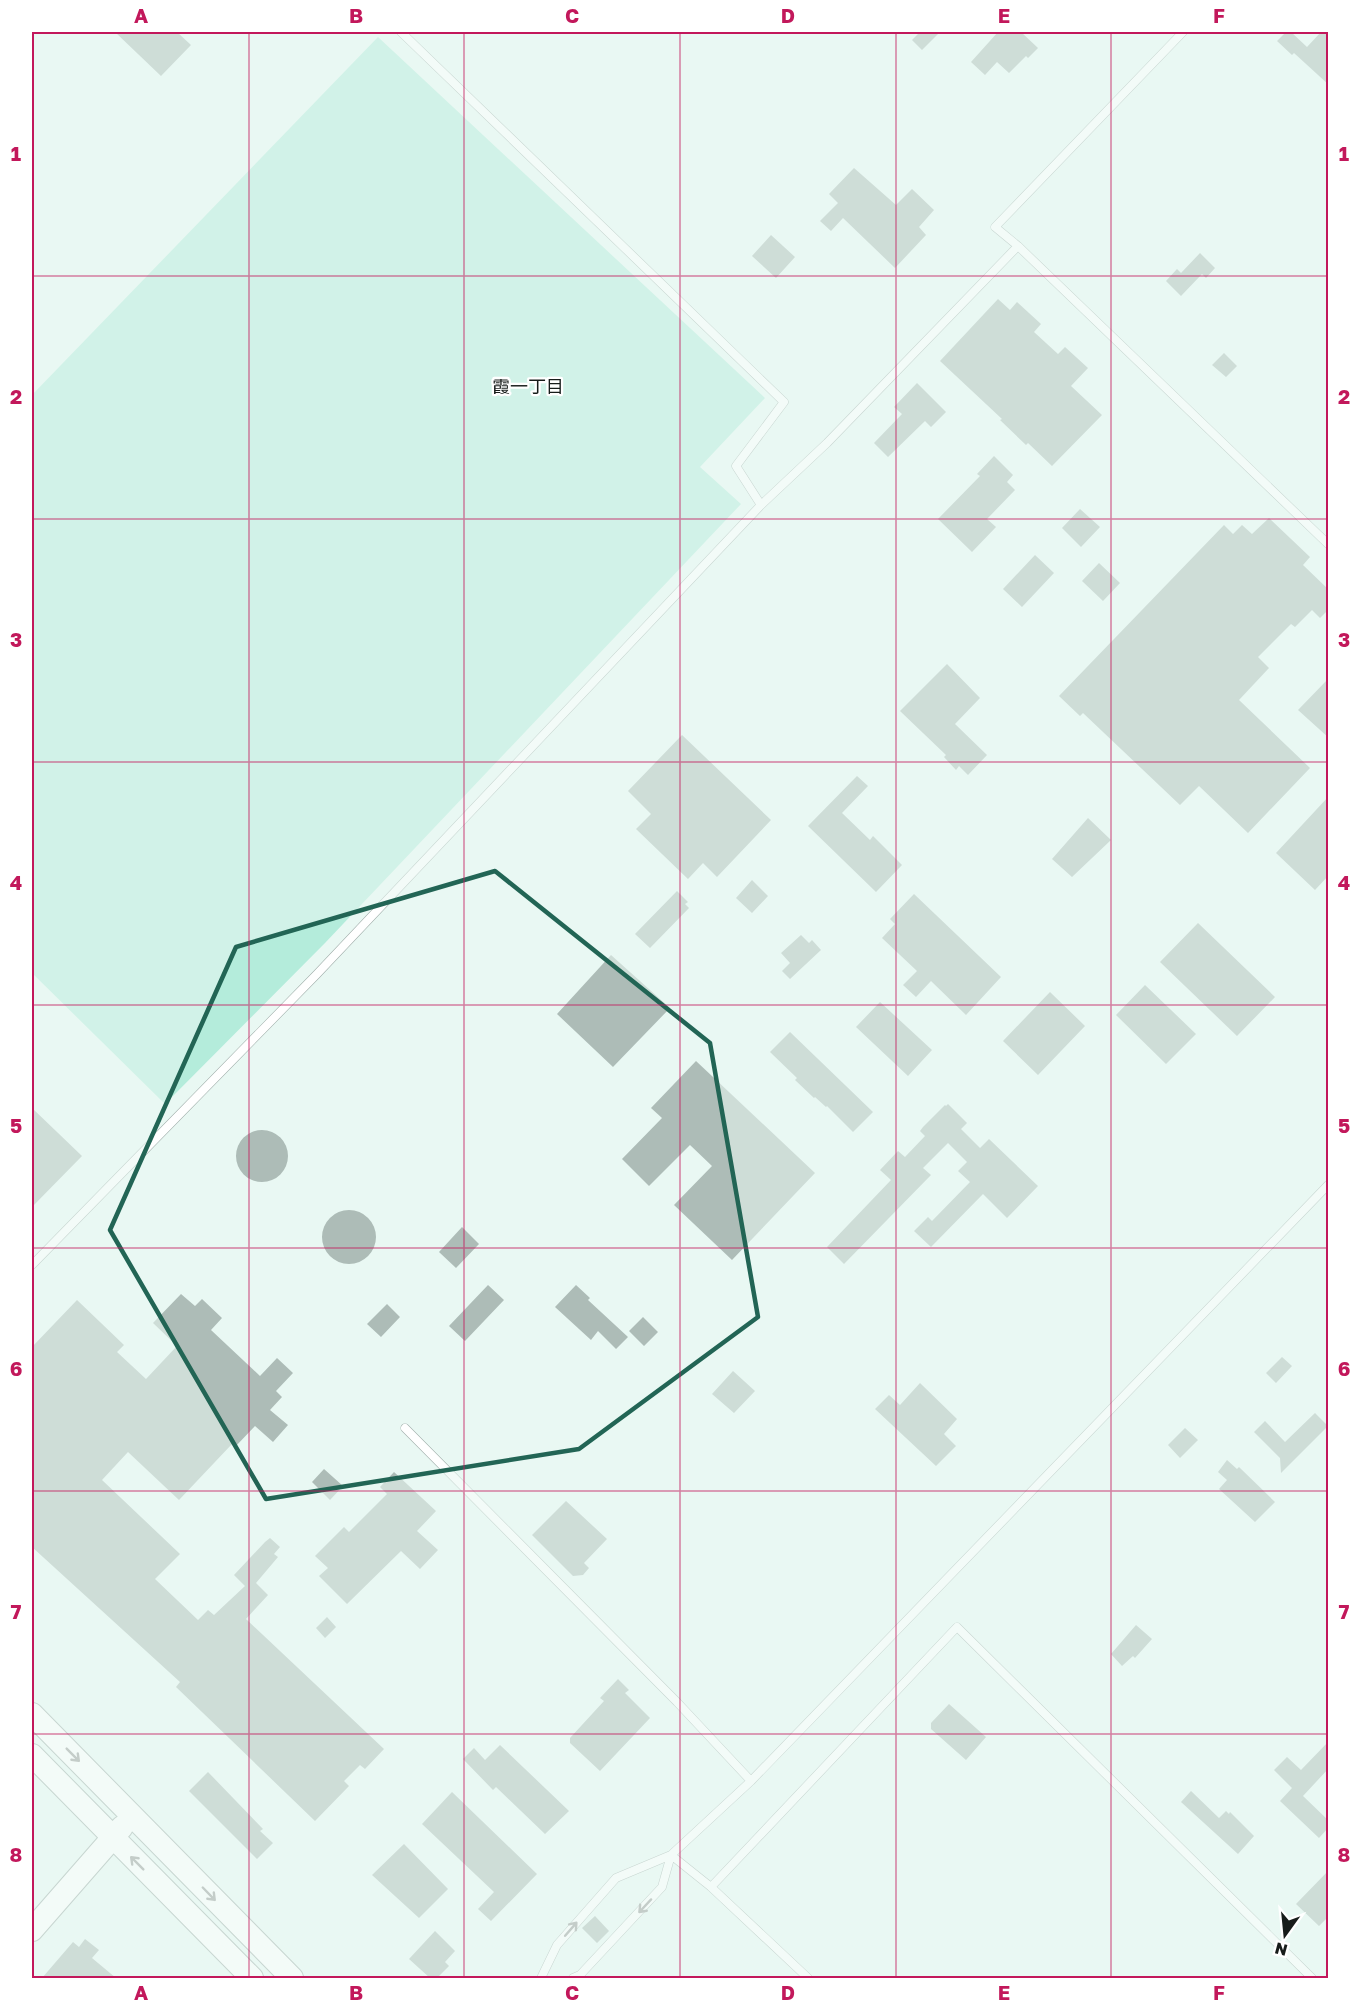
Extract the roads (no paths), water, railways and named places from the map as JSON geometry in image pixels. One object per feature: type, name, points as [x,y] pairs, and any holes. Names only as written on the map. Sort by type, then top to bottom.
[{"type":"street","points":[[32,1714],[292,1978]]},
{"type":"street","points":[[32,1755],[252,1978]]},
{"type":"street","points":[[32,1930],[133,1816]]},
{"type":"lane","points":[[401,32],[784,402],[736,466],[761,505]]},
{"type":"lane","points":[[1183,32],[995,227],[1018,246],[1329,544]]},
{"type":"lane","points":[[32,1265],[317,974],[761,505],[827,443],[1018,246]]},
{"type":"lane","points":[[541,1978],[557,1945],[616,1878],[671,1856],[751,1781],[1327,1189]]},
{"type":"lane","points":[[405,1428],[677,1702],[751,1781]]},
{"type":"lane","points":[[711,1887],[957,1627],[1312,1978]]},
{"type":"lane","points":[[671,1856],[711,1887],[808,1978]]},
{"type":"lane","points":[[573,1978],[580,1975],[662,1887],[671,1856]]},
{"type":"district","name":"霞一丁目","points":[[528,387]]}]
